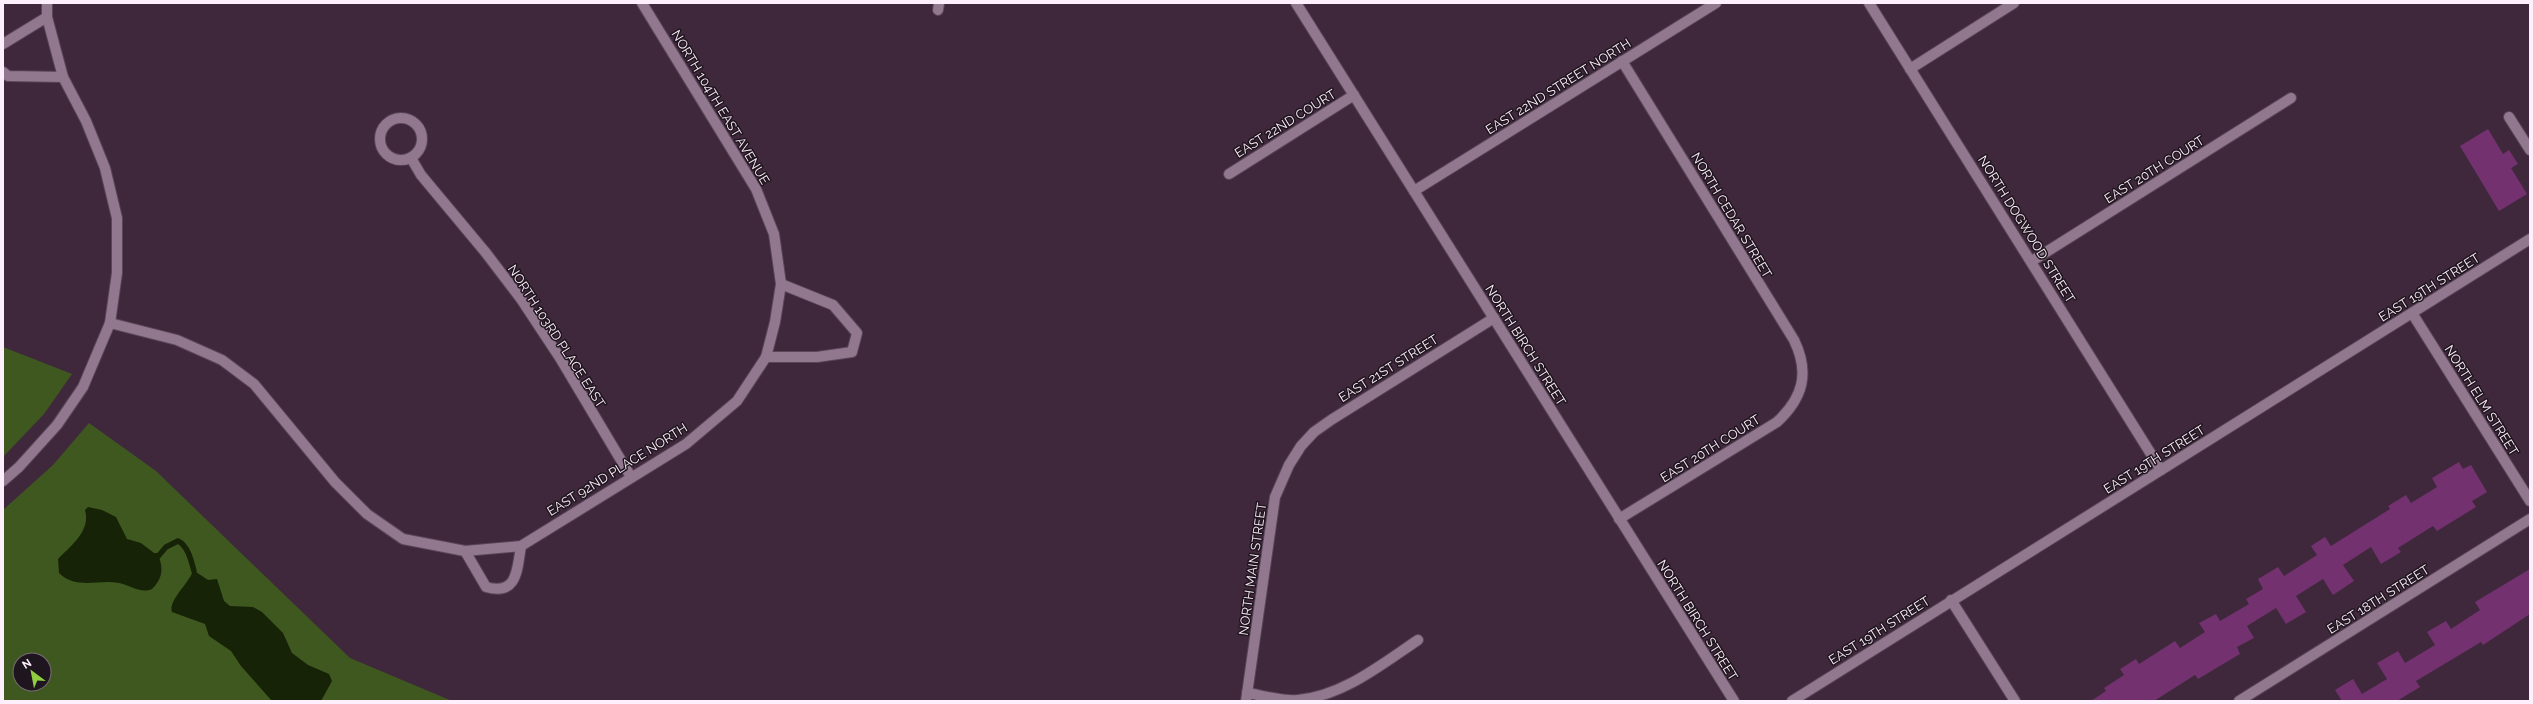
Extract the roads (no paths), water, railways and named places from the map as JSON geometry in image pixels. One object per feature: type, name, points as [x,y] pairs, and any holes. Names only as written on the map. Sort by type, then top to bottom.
[{"type":"street","points":[[3,481],[20,467],[57,425],[83,387],[110,323],[117,273],[117,218],[105,168],[86,121],[63,77],[47,17],[46,3]]},
{"type":"street","name":"NORTH 104TH EAST AVENUE","points":[[642,3],[756,189],[774,234],[782,284],[775,322]]},
{"type":"street","name":"NORTH BIRCH STREET","points":[[1296,3],[1734,701]]},
{"type":"street","name":"EAST 22ND STREET NORTH","points":[[1414,191],[1716,3]]},
{"type":"street","name":"NORTH DOGWOOD STREET","points":[[1869,3],[2032,261],[2161,470]]},
{"type":"street","points":[[1910,69],[2014,3]]},
{"type":"street","points":[[3,44],[10,37],[47,17]]},
{"type":"street","name":"NORTH CEDAR STREET","points":[[1622,61],[1794,340],[1803,365],[1801,387]]},
{"type":"street","points":[[3,72],[8,76],[63,77]]},
{"type":"street","name":"EAST 22ND COURT","points":[[1229,174],[1354,95]]},
{"type":"street","name":"EAST 20TH COURT","points":[[2032,261],[2291,98]]},
{"type":"street","points":[[2509,117],[2530,150]]},
{"type":"street","points":[[392,120],[408,120],[415,123],[421,132],[420,147],[411,158],[402,160],[394,159],[383,149],[381,134],[384,127],[392,120]]},
{"type":"street","name":"NORTH 103RD PLACE EAST","points":[[411,158],[421,175],[486,253],[521,300],[560,358],[631,477]]},
{"type":"street","name":"EAST 19TH STREET","points":[[1792,701],[1951,600],[2530,239]]},
{"type":"street","points":[[766,357],[816,357],[852,352],[857,333],[833,305],[782,284]]},
{"type":"street","name":"NORTH ELM STREET","points":[[2412,313],[2530,501]]},
{"type":"street","name":"EAST 21ST STREET","points":[[1301,446],[1314,432],[1330,420],[1494,318]]},
{"type":"street","name":"EAST 92ND PLACE NORTH","points":[[110,323],[177,340],[222,360],[254,384],[335,482],[367,514],[403,539],[465,551],[521,546],[686,444],[736,401],[766,357],[775,322]]},
{"type":"street","name":"EAST 20TH COURT","points":[[1619,519],[1777,422],[1792,407],[1801,387]]},
{"type":"street","name":"NORTH MAIN STREET","points":[[1246,697],[1275,497],[1289,465],[1301,446]]},
{"type":"street","name":"EAST 18TH STREET","points":[[2239,701],[2530,519]]},
{"type":"street","points":[[465,551],[486,587],[498,590],[510,585],[517,573],[521,546]]},
{"type":"street","points":[[1951,600],[2015,701]]},
{"type":"street","points":[[1246,697],[1297,700],[1329,693],[1365,676],[1418,640]]},
{"type":"waterway","points":[[155,560],[166,547],[178,541],[187,550],[194,571]]}]
